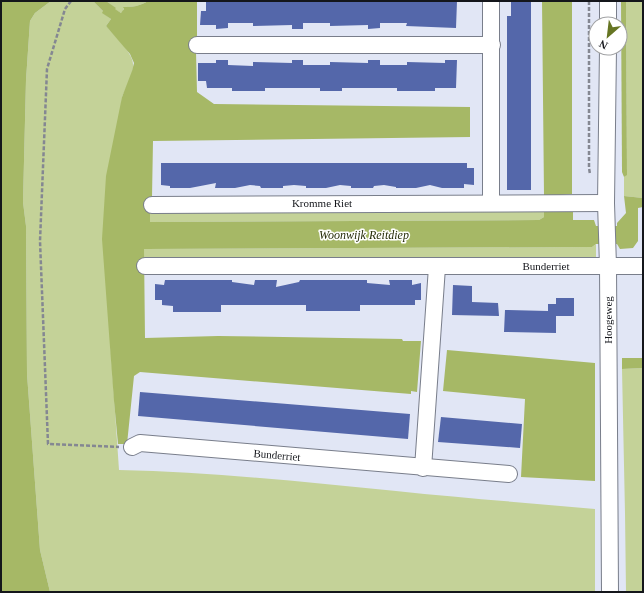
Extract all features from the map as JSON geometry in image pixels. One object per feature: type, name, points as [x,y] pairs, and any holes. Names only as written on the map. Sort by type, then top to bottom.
[{"type":"street","points":[[491,1],[492,202]]},
{"type":"street","points":[[608,1],[608,16]]},
{"type":"street","points":[[197,45],[492,45]]},
{"type":"street","name":"Hoogeweg","points":[[608,56],[606,209],[608,266],[610,592]]},
{"type":"street","name":"Kromme Riet","points":[[152,204],[492,202],[581,203],[606,209]]},
{"type":"street","name":"Bunderriet","points":[[145,266],[643,266]]},
{"type":"street","points":[[423,468],[437,266]]},
{"type":"street","name":"Bunderriet","points":[[132,447],[140,443],[423,468],[509,474]]},
{"type":"path","points":[[71,1],[65,9],[47,69],[40,241],[48,444],[113,447]]},
{"type":"path","points":[[589,1],[589,168],[591,180]]},
{"type":"shaded area","points":[[51,1],[93,1],[103,11],[103,13],[111,19],[106,26],[126,49],[133,64],[128,85],[122,97],[110,339],[119,470],[258,478],[595,509],[595,592],[50,592],[40,550],[27,374],[26,226],[23,202],[26,80],[30,21],[35,13]]},
{"type":"shaded area","points":[[106,1],[148,1],[136,6],[124,7],[123,12],[121,13],[114,9],[115,8]]},
{"type":"shaded area","points":[[626,1],[643,1],[643,198],[624,196],[624,177],[627,174],[626,56],[628,56],[628,16],[626,16]]},
{"type":"shaded area","points":[[150,211],[542,211],[544,212],[544,217],[539,220],[150,222]]},
{"type":"shaded area","points":[[596,244],[596,258],[144,258],[144,249],[592,247]]},
{"type":"shaded area","points":[[643,368],[643,592],[626,592],[622,369]]},
{"type":"water","points":[[1,1],[51,1],[35,13],[30,21],[26,80],[23,202],[26,226],[27,374],[40,550],[50,592],[1,592]]},
{"type":"water","name":"Woonwijk Reitdiep","points":[[93,1],[106,1],[121,13],[124,9],[123,7],[136,6],[148,1],[197,1],[197,37],[195,38],[195,52],[197,92],[214,104],[470,107],[470,137],[153,141],[150,222],[539,220],[544,217],[544,212],[556,212],[555,195],[544,195],[542,1],[572,1],[572,194],[561,195],[561,212],[573,212],[573,220],[594,220],[596,226],[617,226],[617,223],[626,213],[624,196],[643,198],[643,207],[638,208],[638,241],[633,248],[620,249],[617,244],[596,244],[592,247],[144,249],[145,338],[218,336],[402,339],[403,341],[421,341],[417,392],[411,391],[411,394],[140,372],[134,376],[127,444],[118,444],[102,239],[106,176],[122,97],[134,63],[130,54],[106,26],[111,19],[102,13],[103,11]]},
{"type":"water","points":[[621,1],[626,1],[626,16],[621,16]]},
{"type":"water","points":[[621,56],[626,56],[627,175],[624,177],[622,172]]},
{"type":"water","points":[[447,350],[595,363],[595,481],[521,477],[525,399],[443,391]]},
{"type":"water","points":[[622,358],[643,358],[643,368],[622,369]]},
{"type":"building","points":[[206,1],[457,1],[456,28],[406,26],[407,23],[380,23],[380,28],[368,29],[368,25],[330,26],[330,23],[303,23],[303,29],[292,29],[292,25],[253,26],[253,23],[228,23],[228,28],[216,29],[216,25],[200,25],[201,11],[206,11]]},
{"type":"building","points":[[511,1],[531,1],[531,190],[507,190],[507,16],[511,16]]},
{"type":"building","points":[[216,60],[228,60],[228,65],[253,66],[253,62],[292,63],[292,60],[303,60],[303,65],[330,65],[330,62],[368,63],[368,60],[380,60],[380,65],[407,65],[407,62],[445,63],[445,60],[457,60],[456,88],[435,88],[435,91],[397,91],[397,88],[342,88],[342,91],[320,91],[320,88],[265,88],[265,91],[232,91],[232,88],[207,88],[206,81],[198,81],[198,63],[216,63]]},
{"type":"building","points":[[161,163],[467,163],[467,168],[474,168],[474,185],[464,184],[464,188],[442,188],[430,185],[416,188],[396,188],[384,185],[374,186],[373,188],[351,188],[351,186],[340,185],[326,188],[306,188],[306,186],[294,185],[283,186],[283,188],[261,188],[260,186],[250,185],[235,188],[215,188],[216,183],[190,188],[170,188],[170,186],[161,185]]},
{"type":"building","points":[[165,280],[232,280],[232,282],[254,285],[255,280],[277,280],[276,287],[299,282],[300,280],[367,280],[367,283],[390,285],[389,280],[412,280],[412,285],[421,283],[421,300],[415,300],[415,305],[360,305],[360,311],[306,311],[306,305],[221,305],[221,312],[173,312],[173,306],[162,305],[162,300],[155,300],[155,284],[164,285]]},
{"type":"building","points":[[453,285],[472,286],[472,302],[498,303],[499,316],[452,315]]},
{"type":"building","points":[[556,298],[574,298],[574,316],[556,316],[556,333],[504,332],[505,310],[548,311],[548,304],[556,304]]},
{"type":"building","points":[[140,392],[410,414],[408,439],[138,416]]},
{"type":"building","points":[[441,417],[522,424],[520,448],[438,442]]}]
